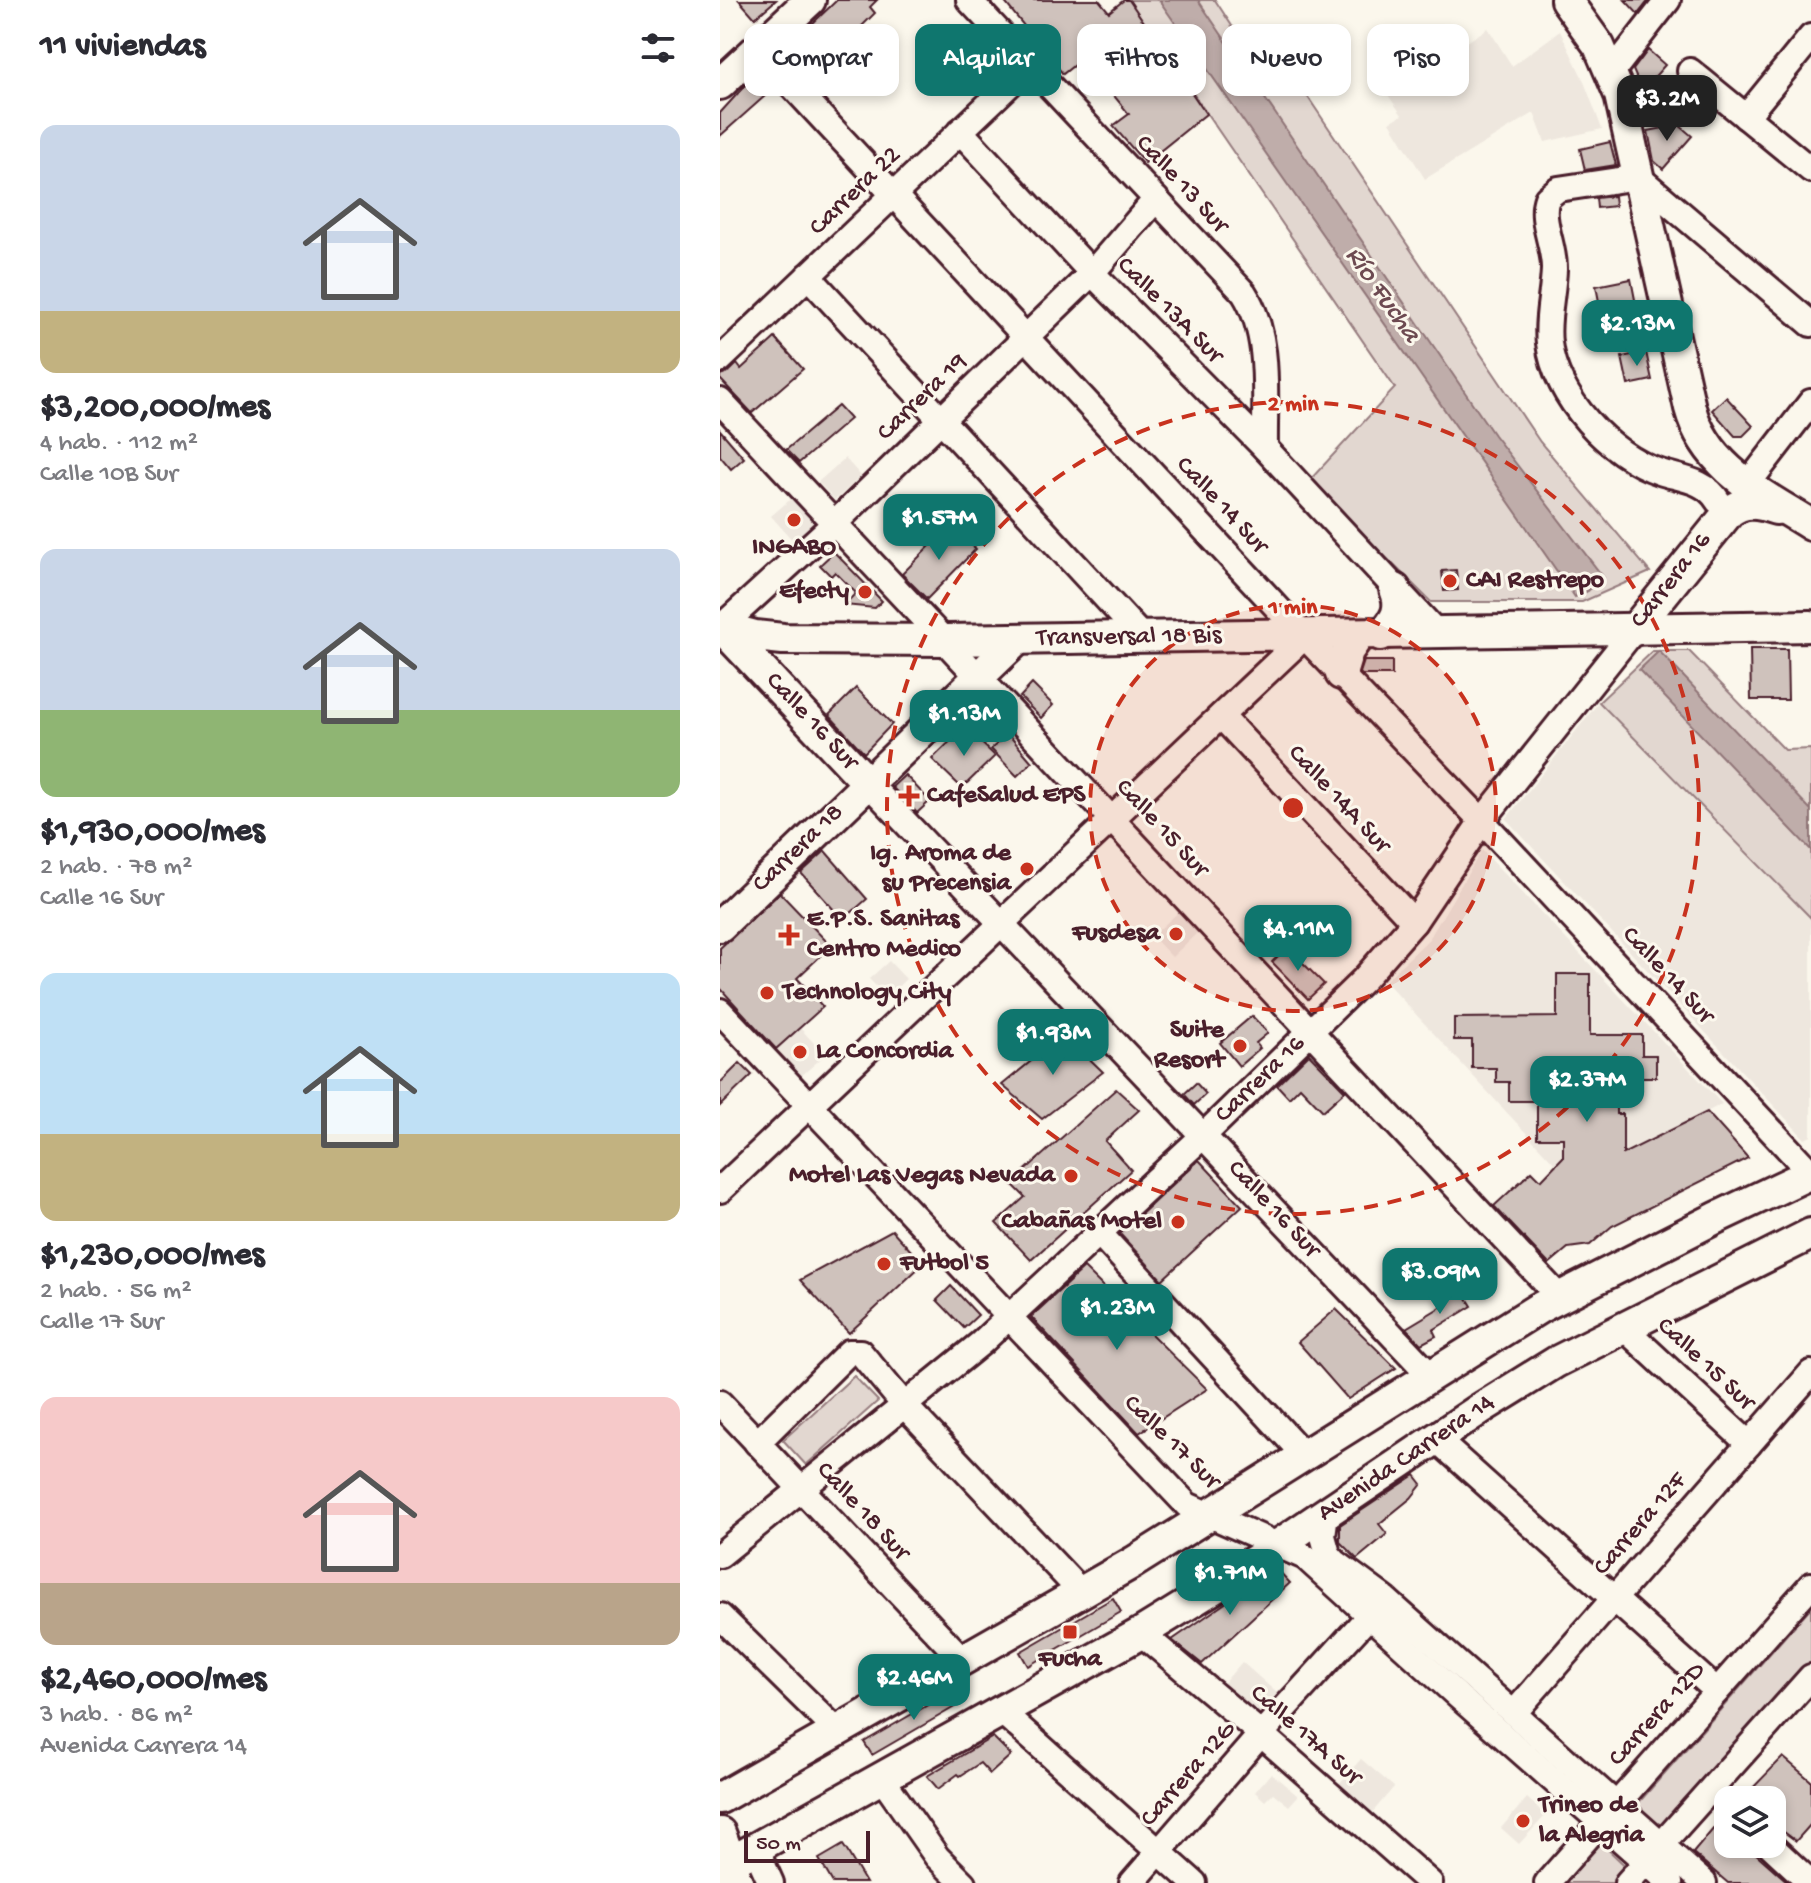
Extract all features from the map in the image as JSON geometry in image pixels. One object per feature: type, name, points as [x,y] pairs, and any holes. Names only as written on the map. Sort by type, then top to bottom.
[{"type":"main road","points":[[785,24],[810,0]]},
{"type":"main road","name":"Carrera 16","points":[[1566,0],[1599,46],[1612,72],[1626,115],[1690,408],[1715,477],[1718,513]]},
{"type":"main road","points":[[720,84],[744,62]]},
{"type":"main road","points":[[1703,441],[1724,466],[1747,485],[1805,521]]},
{"type":"main road","name":"Carrera 16","points":[[1634,630],[1718,513],[1749,503],[1805,521]]},
{"type":"main road","points":[[1341,674],[1348,651],[1398,615],[1395,589]]},
{"type":"main road","name":"Transversal 18 Bis","points":[[720,627],[783,639],[1017,640],[1811,626]]},
{"type":"main road","name":"Calle 16 Sur","points":[[720,627],[868,783]]},
{"type":"main road","name":"Carrera 18","points":[[720,926],[1017,640]]},
{"type":"main road","points":[[720,1798],[1209,1516],[1559,1297],[1811,1173]]},
{"type":"main road","name":"Avenida Carrera 14","points":[[731,1871],[759,1846],[1141,1633],[1524,1381],[1623,1327],[1811,1234]]},
{"type":"main road","points":[[720,1833],[731,1871]]},
{"type":"street","name":"Calle 13 Sur","points":[[969,0],[992,24]]},
{"type":"street","points":[[1612,72],[1668,0]]},
{"type":"street","points":[[1746,117],[1811,37]]},
{"type":"street","points":[[1690,71],[1811,170]]},
{"type":"street","name":"Calle 14 Sur","points":[[801,96],[1811,1173]]},
{"type":"street","name":"Carrera 22","points":[[720,360],[997,96]]},
{"type":"street","name":"Calle 13 Sur","points":[[1059,96],[1232,279],[1250,303],[1263,350],[1265,448]]},
{"type":"street","name":"Calle 13A Sur","points":[[960,131],[1092,273],[1265,448],[1438,634]]},
{"type":"street","points":[[1718,513],[1705,486],[1655,471],[1631,459],[1602,437],[1585,418],[1557,373],[1549,343],[1554,261],[1545,210],[1547,198],[1558,189],[1638,177],[1811,324]]},
{"type":"street","name":"Carrera 19","points":[[720,627],[835,523],[1092,273],[1156,199]]},
{"type":"street","points":[[808,276],[1143,638]]},
{"type":"street","name":"Calle 15 Sur","points":[[720,401],[1559,1297]]},
{"type":"street","points":[[1747,485],[1811,402]]},
{"type":"street","points":[[1680,478],[1697,467],[1704,454],[1703,441]]},
{"type":"street","name":"Carrera 16","points":[[720,1555],[905,1406],[1009,1317],[1203,1136],[1364,979],[1414,922],[1482,821],[1634,630]]},
{"type":"street","points":[[720,1190],[1305,636]]},
{"type":"street","name":"Calle 14A Sur","points":[[1221,716],[1414,922]]},
{"type":"street","name":"Calle 16 Sur","points":[[868,783],[1430,1375]]},
{"type":"street","name":"Calle 17 Sur","points":[[720,1011],[1187,1505],[1305,1557],[1377,1607],[1514,1713],[1609,1813]]},
{"type":"street","points":[[1099,1233],[1304,1455]]},
{"type":"street","name":"Calle 15 Sur","points":[[1623,1327],[1749,1444]]},
{"type":"street","points":[[757,1443],[849,1352],[860,1352],[905,1406],[1081,1592]]},
{"type":"street","name":"Carrera 12F","points":[[1514,1713],[1811,1373]]},
{"type":"street","name":"Calle 18 Sur","points":[[720,1403],[962,1659]]},
{"type":"street","points":[[1436,1439],[1717,1691]]},
{"type":"street","name":"Calle 17 Sur","points":[[1326,1513],[1323,1536],[1328,1554],[1377,1607],[1654,1853],[1704,1883]]},
{"type":"street","name":"Carrera 12D","points":[[1547,1883],[1811,1585]]},
{"type":"street","name":"Carrera 12G","points":[[1132,1883],[1261,1734],[1377,1607]]},
{"type":"street","points":[[720,1616],[836,1730]]},
{"type":"street","name":"Calle 17A Sur","points":[[1141,1633],[1430,1883]]},
{"type":"street","points":[[1728,1786],[1811,1677]]},
{"type":"street","points":[[1002,1712],[1194,1883]]},
{"type":"street","points":[[881,1777],[937,1857],[963,1883]]},
{"type":"street","points":[[1627,1883],[1654,1853],[1714,1802]]},
{"type":"street","points":[[759,1846],[771,1883]]},
{"type":"street","name":"Calle 17 Sur","points":[[1654,1853],[1670,1883]]},
{"type":"street","points":[[1784,1858],[1811,1883]]},
{"type":"shaded area","points":[[1129,0],[1215,0],[1231,24],[1222,24],[1222,96],[1307,96],[1540,442],[1650,572],[1582,602],[1431,602],[1309,481],[1395,388],[1195,96],[1206,96],[1206,24],[1145,24]]},
{"type":"shaded area","points":[[1488,28],[1512,66],[1560,31],[1602,129],[1545,142],[1534,113],[1425,179],[1390,122],[1402,115],[1389,96],[1469,96],[1469,41]]},
{"type":"shaded area","points":[[845,458],[861,476],[835,500],[818,482]]},
{"type":"shaded area","name":"INGABO","points":[[793,497],[817,524],[795,543],[771,516]]},
{"type":"shaded area","points":[[1653,651],[1689,651],[1785,750],[1811,749],[1811,918],[1599,702]]},
{"type":"shaded area","points":[[1599,702],[1811,918],[1811,1136],[1805,1139],[1506,819]]},
{"type":"shaded area","points":[[1482,850],[1722,1104],[1571,1181],[1385,981],[1429,939]]},
{"type":"shaded area","name":"Fusdesa","points":[[1180,911],[1199,931],[1172,957],[1152,936]]},
{"type":"shaded area","points":[[889,961],[906,979],[887,997],[869,979]]},
{"type":"shaded area","name":"La Concordia","points":[[800,1028],[825,1055],[800,1077],[776,1050]]},
{"type":"shaded area","points":[[854,1376],[878,1401],[806,1465],[783,1440]]},
{"type":"shaded area","points":[[1811,1607],[1811,1665],[1658,1833],[1634,1808]]},
{"type":"shaded area","points":[[1242,1662],[1277,1693],[1257,1715],[1222,1685]]},
{"type":"shaded area","points":[[1361,1759],[1394,1787],[1371,1814],[1338,1785]]},
{"type":"shaded area","points":[[1271,1773],[1298,1796],[1289,1806],[1273,1793],[1265,1801],[1255,1792]]},
{"type":"shaded area","name":"Trineo de la Alegria","points":[[1527,1798],[1546,1815],[1519,1844],[1501,1828]]},
{"type":"shaded area","points":[[1601,1843],[1634,1874],[1626,1883],[1565,1883]]},
{"type":"water","points":[[1159,0],[1198,0],[1222,35],[1222,90],[1206,67],[1206,24],[1176,24]]},
{"type":"water","name":"Río Fucha","points":[[1226,96],[1263,96],[1494,435],[1603,577],[1588,591],[1575,597]]},
{"type":"water","points":[[1659,651],[1811,810],[1811,850],[1639,670]]},
{"type":"building","points":[[739,0],[776,0],[755,18]]},
{"type":"building","points":[[837,0],[877,0],[870,7],[875,13],[864,24],[812,24]]},
{"type":"building","points":[[1003,0],[1099,0],[1109,12],[1124,0],[1129,0],[1145,24],[1077,24],[1077,63],[1063,74],[1061,24],[1022,24]]},
{"type":"building","points":[[1625,0],[1649,0],[1638,14]]},
{"type":"building","points":[[1648,50],[1665,65],[1642,91],[1633,70]]},
{"type":"building","points":[[744,87],[744,96],[765,96],[720,136],[720,113]]},
{"type":"building","points":[[1114,96],[1194,96],[1206,114],[1145,163],[1113,126],[1129,114]]},
{"type":"building","points":[[1679,125],[1692,136],[1663,169],[1654,161],[1648,131]]},
{"type":"building","points":[[1610,142],[1616,165],[1585,170],[1580,149]]},
{"type":"building","points":[[1614,196],[1615,206],[1597,208],[1596,198]]},
{"type":"building","points":[[1631,279],[1637,310],[1602,317],[1596,286]]},
{"type":"building","points":[[775,338],[803,369],[752,413],[720,379],[720,375],[737,364],[741,369]]},
{"type":"building","points":[[1646,352],[1652,380],[1628,385],[1622,357]]},
{"type":"building","points":[[1726,397],[1753,426],[1743,436],[1735,436],[1712,410]]},
{"type":"building","points":[[838,406],[850,419],[799,463],[786,450]]},
{"type":"building","points":[[720,430],[744,458],[731,469],[720,456]]},
{"type":"building","points":[[951,525],[976,549],[927,599],[902,574]]},
{"type":"building","points":[[834,552],[882,601],[875,608],[844,605],[856,593],[835,572],[831,576],[820,565]]},
{"type":"building","name":"CAI Restrepo","points":[[1456,570],[1458,590],[1444,591],[1442,571]]},
{"type":"building","points":[[1750,649],[1787,649],[1788,700],[1751,700]]},
{"type":"building","points":[[1364,661],[1392,661],[1392,675],[1362,675]]},
{"type":"building","points":[[1032,684],[1053,705],[1041,718],[1020,697]]},
{"type":"building","points":[[856,688],[892,724],[864,753],[829,715]]},
{"type":"building","points":[[965,727],[995,756],[962,788],[932,759]]},
{"type":"building","points":[[1008,734],[1032,762],[1017,776],[991,749]]},
{"type":"building","name":"CafeSalud EPS","points":[[905,775],[930,801],[917,813],[892,787]]},
{"type":"building","points":[[825,851],[867,899],[843,920],[801,873]]},
{"type":"building","points":[[780,893],[831,946],[797,978],[823,1007],[776,1049],[720,988],[720,948]]},
{"type":"building","points":[[1287,947],[1324,984],[1308,999],[1272,962]]},
{"type":"building","points":[[1557,974],[1590,974],[1590,1035],[1642,1035],[1642,1055],[1656,1055],[1656,1077],[1616,1077],[1616,1114],[1623,1114],[1623,1154],[1707,1112],[1748,1158],[1612,1226],[1590,1245],[1568,1248],[1549,1264],[1494,1206],[1532,1171],[1541,1180],[1563,1157],[1563,1138],[1537,1138],[1537,1101],[1509,1101],[1509,1082],[1496,1082],[1496,1068],[1472,1068],[1472,1040],[1454,1040],[1454,1018],[1557,1017]]},
{"type":"building","name":"Suite Resort","points":[[1252,1016],[1268,1033],[1256,1043],[1260,1048],[1239,1066],[1220,1043]]},
{"type":"building","points":[[1064,1034],[1103,1072],[1042,1119],[1002,1085]]},
{"type":"building","points":[[1309,1054],[1345,1091],[1323,1111],[1300,1087],[1289,1098],[1277,1085]]},
{"type":"building","points":[[740,1063],[752,1075],[720,1106],[720,1083]]},
{"type":"building","points":[[1196,1083],[1206,1094],[1194,1105],[1184,1094]]},
{"type":"building","name":"Motel Las Vegas Nevada","points":[[1116,1089],[1139,1110],[1105,1141],[1131,1170],[1031,1260],[996,1223],[1025,1197],[1011,1183]]},
{"type":"building","name":"Cabañas Motel","points":[[1199,1160],[1242,1206],[1162,1280],[1120,1234]]},
{"type":"building","points":[[892,1230],[923,1264],[849,1333],[800,1280]]},
{"type":"building","points":[[1084,1268],[1207,1389],[1139,1433],[1031,1317]]},
{"type":"building","points":[[951,1286],[978,1315],[964,1328],[937,1300]]},
{"type":"building","points":[[1460,1287],[1472,1306],[1433,1330],[1436,1336],[1421,1344],[1406,1328],[1444,1305],[1440,1299]]},
{"type":"building","points":[[1336,1309],[1396,1368],[1348,1399],[1298,1342]]},
{"type":"building","points":[[1415,1475],[1422,1484],[1411,1498],[1379,1524],[1387,1534],[1357,1559],[1340,1542],[1340,1525]]},
{"type":"building","points":[[1276,1568],[1290,1583],[1202,1664],[1172,1640]]},
{"type":"building","name":"Fucha","points":[[1113,1598],[1121,1612],[1028,1666],[1020,1652]]},
{"type":"building","name":"Fucha","points":[[957,1688],[965,1701],[872,1755],[864,1742]]},
{"type":"building","points":[[993,1737],[1011,1755],[990,1774],[980,1763],[938,1789],[927,1776]]},
{"type":"building","points":[[1783,1757],[1811,1781],[1811,1824],[1796,1841],[1786,1834],[1786,1786],[1755,1786]]},
{"type":"building","points":[[1714,1828],[1714,1858],[1761,1858],[1789,1883],[1728,1883],[1693,1853]]},
{"type":"building","points":[[843,1845],[866,1883],[833,1883],[819,1859]]},
{"type":"place","name":"INGABO","points":[[794,520]]},
{"type":"place","name":"CAI Restrepo","points":[[1450,581]]},
{"type":"place","name":"Efecty","points":[[865,592]]},
{"type":"place","name":"CafeSalud EPS","points":[[909,796]]},
{"type":"place","name":"Ig. Aroma de su Precensia","points":[[1027,869]]},
{"type":"place","name":"Fusdesa","points":[[1176,934]]},
{"type":"place","name":"E.P.S. Sanitas Centro Medico","points":[[789,935]]},
{"type":"place","name":"Technology City","points":[[767,993]]},
{"type":"place","name":"Suite Resort","points":[[1240,1046]]},
{"type":"place","name":"La Concordia","points":[[800,1052]]},
{"type":"place","name":"Motel Las Vegas Nevada","points":[[1071,1176]]},
{"type":"place","name":"Cabañas Motel","points":[[1178,1222]]},
{"type":"place","name":"Futbol 5","points":[[884,1264]]},
{"type":"place","name":"Fucha","points":[[1070,1632]]},
{"type":"place","name":"Trineo de la Alegria","points":[[1523,1821]]}]
